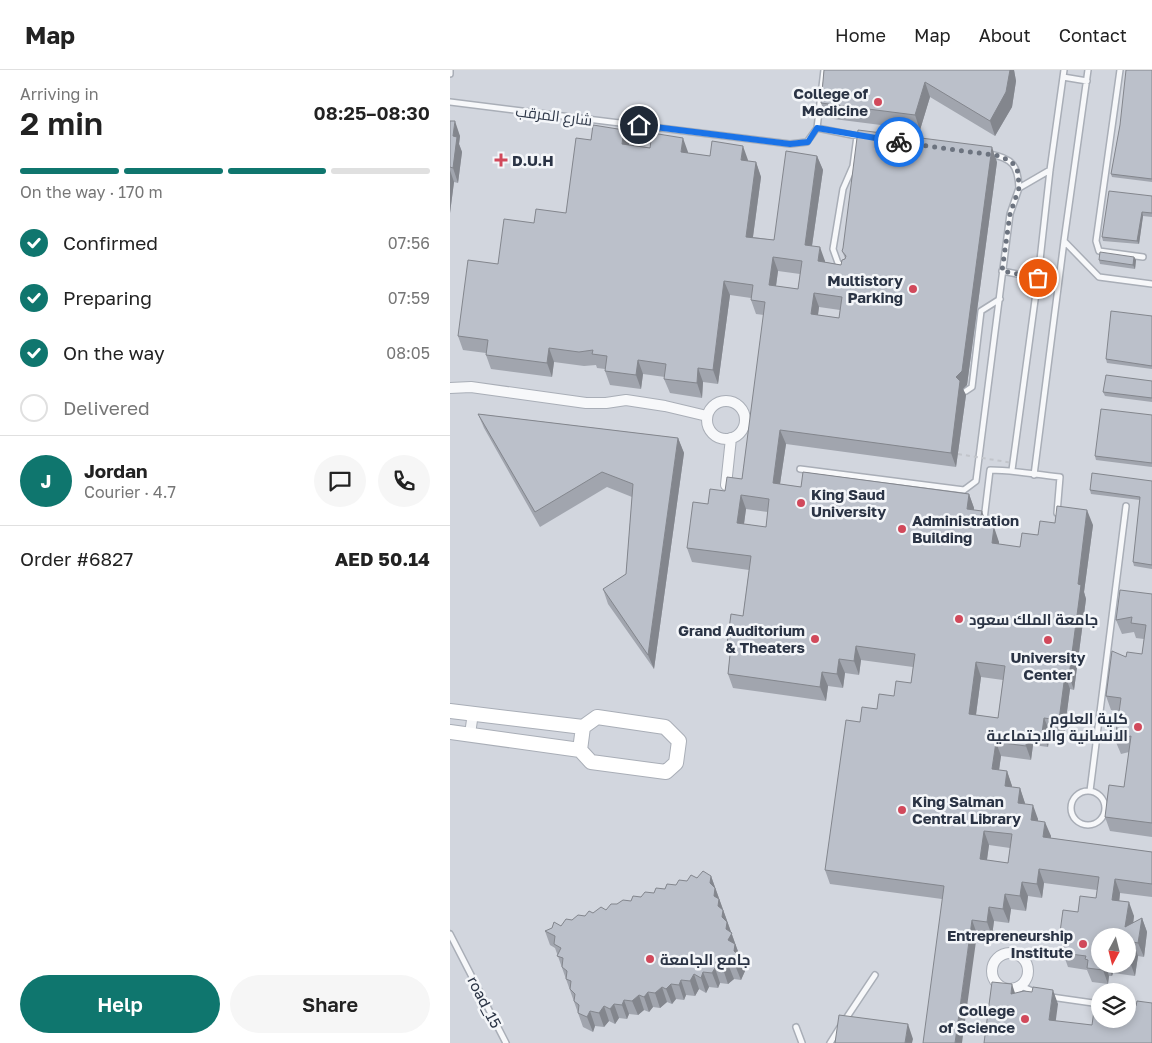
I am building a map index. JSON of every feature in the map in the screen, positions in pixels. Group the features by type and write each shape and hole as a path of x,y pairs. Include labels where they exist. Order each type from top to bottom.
{"street":[{"path":"450,388 471,387 586,403 626,400 665,406 707,416"},
{"path":"724,401 736,404 744,413 744,425 741,431 731,438 725,439 713,434 709,429 707,416 714,406 724,401"},
{"path":"726,485 731,438"},
{"path":"450,710 583,727 597,718 665,727 679,741 676,763 666,772 591,762 580,750 450,732"},
{"path":"470,734 473,713"},
{"path":"580,750 583,727"}],"lane":[{"path":"824,70 817,128 866,138"},
{"path":"1012,470 1064,70"},
{"path":"1034,475 1058,282 1088,70"},
{"path":"1120,70 1096,241 1099,251 1143,257"},
{"path":"1063,77 1087,81"},
{"name":"شارع المرقب","path":"450,102 790,144 808,142 817,128"},
{"path":"847,270 838,263 834,249 843,189 853,166 857,136"},
{"path":"800,469 964,490 976,481 1010,214 1019,188 1018,172 1012,162 1000,156 980,153"},
{"path":"1019,188 1050,170"},
{"path":"1064,240 1099,277 1151,283"},
{"path":"1002,271 1058,282"},
{"path":"966,391 972,387 981,311 1000,299"},
{"path":"984,520 990,470 1012,470 1060,478 1057,515"},
{"path":"1090,791 1126,506"},
{"path":"1090,791 1098,794 1105,808 1102,818 1098,822 1088,825 1082,824 1073,817 1071,805 1076,795 1090,791"},
{"name":"road_15","path":"450,934 506,1043"},
{"path":"830,1043 875,974"},
{"path":"1021,986 1044,996 1091,1003"},
{"path":"796,1027 802,1043"}],"path":[{"path":"958,454 1013,463"}],"shaded area":[{"name":"King Saud University","path":"450,70 1152,70 1152,1043 450,1043"}],"building":[{"name":"College of Medicine","path":"824,70 1010,70 1006,92 990,121 925,82 915,115 821,103"},
{"path":"1126,70 1152,70 1152,179 1111,174 1120,125"},
{"path":"450,121 455,121 453,136 457,137 453,168 450,167"},
{"path":"593,125 624,130 622,144 650,148 652,133 683,138 681,152 710,156 712,141 743,146 741,160 756,162 746,237 774,240 786,151 817,156 805,245 820,247 818,261 841,265 842,260 846,256 842,251 858,130 992,147 962,371 956,377 960,381 951,453 780,430 773,483 801,487 803,472 969,494 967,509 982,511 979,525 994,527 992,543 1020,547 1022,533 1038,535 1040,521 1055,523 1057,506 1087,510 1078,584 1081,585 1069,676 1065,675 1059,720 1044,718 1042,733 1027,731 1026,746 996,742 992,769 1007,771 1005,786 1020,788 1018,803 1033,805 1031,820 1045,822 1043,837 1152,852 1152,884 1115,879 1112,900 1129,902 1125,927 1142,918 1138,943 1136,943 1136,928 1091,928 1091,968 1087,968 1088,960 1085,959 1086,956 1063,953 1066,933 1060,932 1063,910 1078,912 1080,896 1096,898 1099,877 1039,869 1037,884 1022,882 1020,896 1005,894 1003,909 989,907 987,922 972,920 955,1043 923,1043 944,886 825,870 846,720 860,722 862,707 877,709 879,694 894,696 896,681 911,683 915,654 856,646 854,661 839,659 837,674 822,672 820,687 728,674 731,645 727,644 731,614 743,616 751,556 687,548 693,502 708,504 710,489 725,491 727,477 742,479 765,302 751,300 753,285 724,281 713,370 698,368 697,383 664,379 666,364 638,360 636,375 605,371 607,356 592,354 593,350 579,352 549,348 547,363 486,355 488,340 458,336 468,260 498,264 504,219 534,223 536,209 566,213 576,138 591,140","holes":["773,257 802,261 798,289 769,285","814,293 842,297 839,318 811,314","741,495 769,499 766,527 737,523","976,662 1005,666 998,718 969,714","984,831 1012,834 1008,863 980,859"]},
{"path":"1109,191 1152,196 1152,213 1142,212 1137,241 1102,237"},
{"path":"1100,252 1134,257 1133,265 1099,260"},
{"path":"1111,311 1152,316 1152,366 1106,359"},
{"path":"1106,375 1152,381 1152,398 1103,392"},
{"path":"1101,409 1152,415 1152,463 1095,456"},
{"path":"478,414 678,438 648,655 603,589 626,574 633,484 602,472 535,512"},
{"path":"1092,473 1152,481 1152,565 1133,562 1140,497 1090,490"},
{"name":"كلية العلوم الانسانية والاجتماعية","path":"1120,590 1152,594 1152,823 1105,817 1109,785 1124,787 1131,736 1115,740 1121,698 1106,696 1112,651 1126,657 1127,652 1142,654 1146,625 1131,623 1132,617 1116,620"},
{"name":"جامع الجامعة","path":"703,871 711,876 710,883 715,888 714,896 719,899 718,906 723,910 722,917 727,922 726,929 732,933 728,940 735,944 734,951 740,956 735,965 728,964 723,969 715,968 712,973 703,972 701,978 694,974 690,981 681,980 679,985 671,984 666,989 662,987 655,993 648,992 644,997 639,995 632,1001 624,1000 622,1005 614,1004 610,1009 604,1006 599,1013 590,1011 587,1017 578,1013 579,1005 574,1001 575,994 570,989 571,981 566,979 567,971 562,967 563,958 557,956 561,948 554,944 555,936 545,931 552,928 554,922 561,926 566,919 572,920 578,915 585,916 589,911 593,913 601,907 606,910 611,904 617,904 623,900 631,901 633,896 641,897 645,892 654,893 656,888 665,889 667,884 676,885 679,880 687,881 691,875 697,878"},
{"name":"College of Science","path":"992,982 1012,984 1011,994 1024,991 1032,992 1033,987 1053,990 1049,1020 1091,1025 1091,1028 1136,1028 1137,1001 1152,1003 1152,1043 984,1043"},
{"path":"839,1015 908,1024 905,1043 835,1043"}],"way so far":[{"path":"899,142 1000,156 1012,162 1018,172 1019,188 1010,214 1002,271 1038,278"}],"place":[{"name":"College of Medicine","path":"878,102"},
{"name":"D.U.H","path":"501,160"},
{"name":"Multistory Parking","path":"913,289"},
{"name":"King Saud University","path":"801,503"},
{"name":"Administration Building","path":"902,529"},
{"name":"جامعة الملك سعود","path":"959,619"},
{"name":"Grand Auditorium & Theaters","path":"815,639"},
{"name":"University Center","path":"1048,640"},
{"name":"كلية العلوم الانسانية والاجتماعية","path":"1138,727"},
{"name":"King Salman Central Library","path":"902,810"},
{"name":"Entrepreneurship Institute","path":"1083,944"},
{"name":"جامع الجامعة","path":"650,959"},
{"name":"College of Science","path":"1025,1019"}],"route":[{"path":"639,125 790,144 808,142 817,128 899,142"}]}
